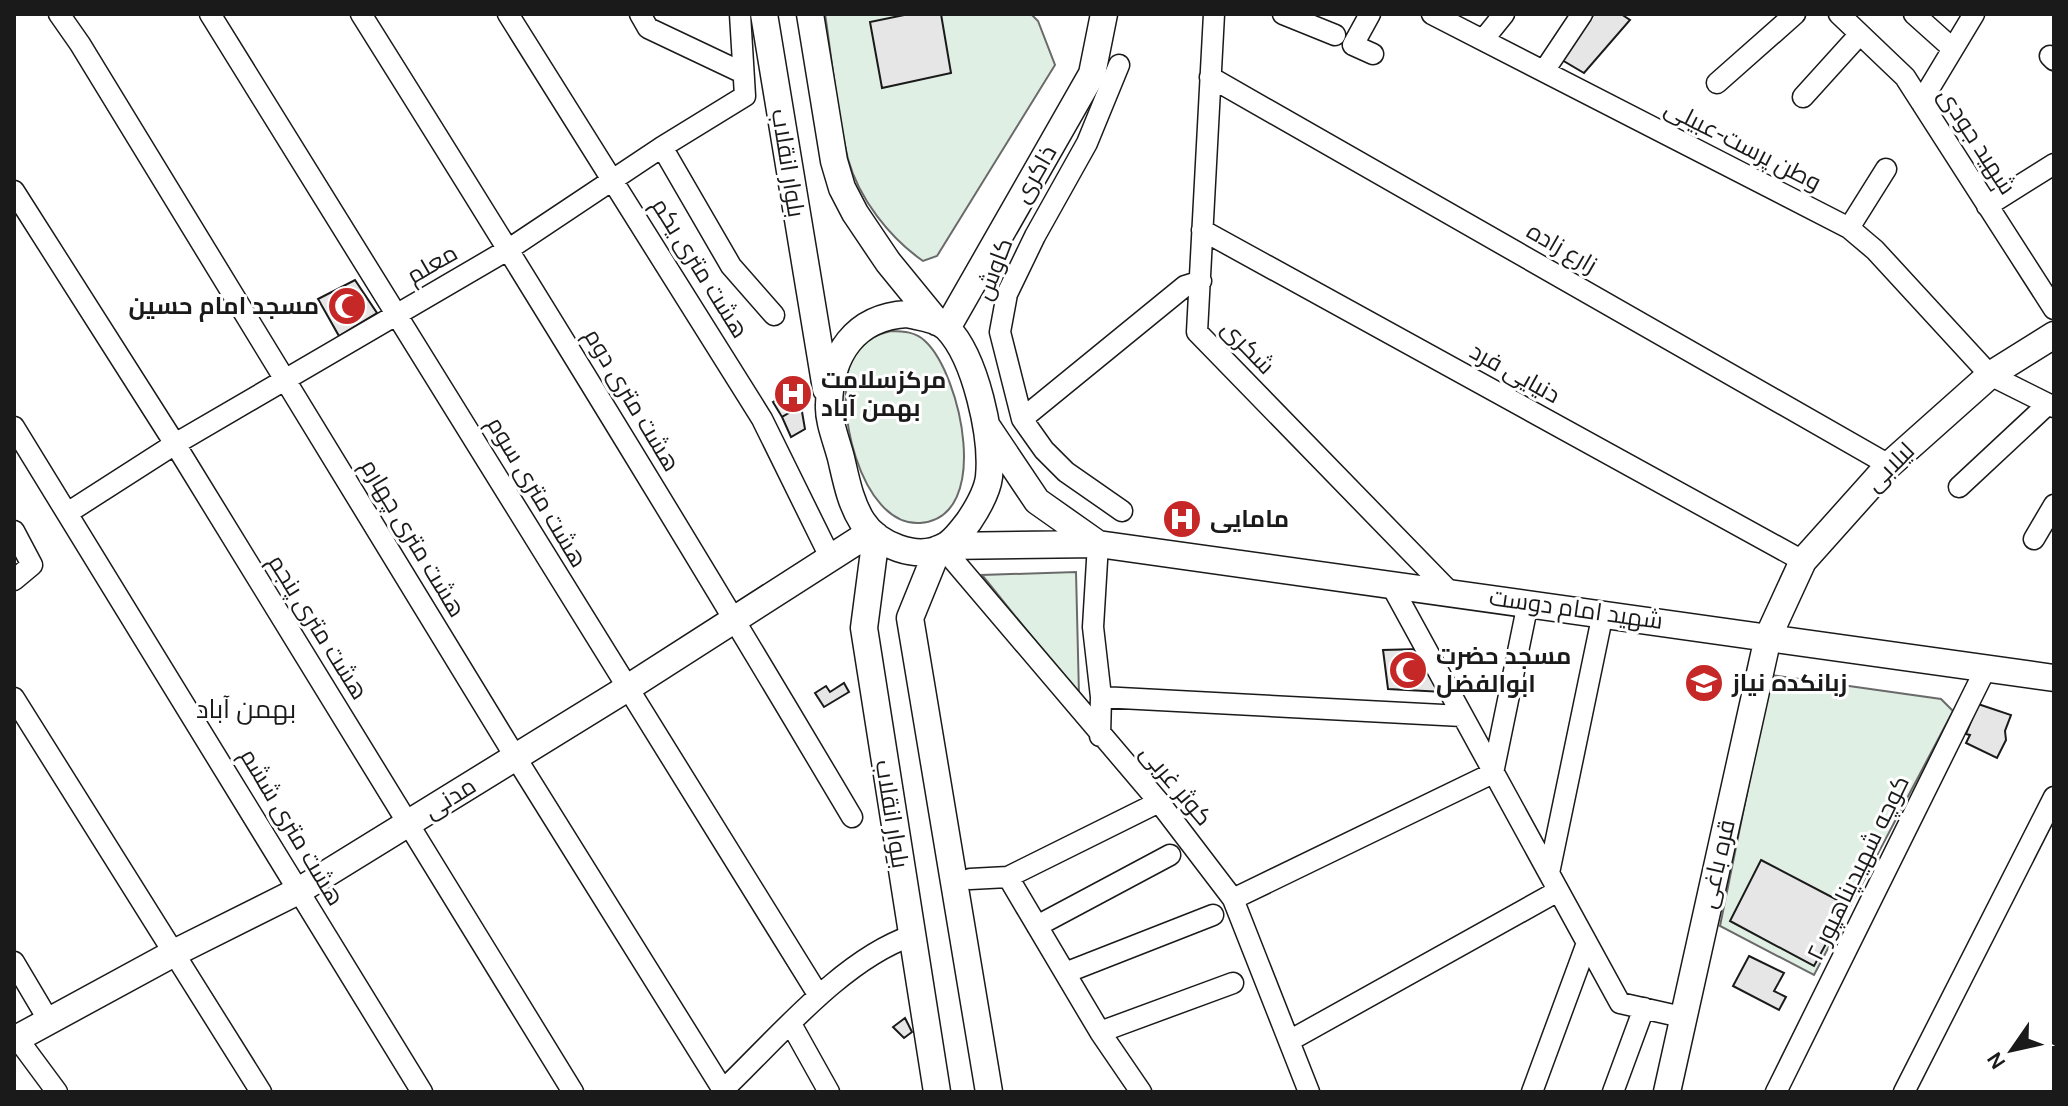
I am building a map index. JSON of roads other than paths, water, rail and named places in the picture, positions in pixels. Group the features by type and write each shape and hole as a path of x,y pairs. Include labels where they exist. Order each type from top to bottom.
{"main road":[{"name":"بلوار انقلاب","path":"810,14 834,161 842,188 888,262 942,325"},
{"name":"ذاکری","path":"942,325 1092,74 1098,17"},
{"name":"بلوار انقلاب","path":"766,27 828,406"},
{"path":"988,428 989,480 978,509 962,530 942,547 918,551 895,548 874,534 854,505 828,406 836,367 849,340 866,324 887,315 907,314 942,325 964,355 988,428 1037,501 1098,544"},
{"name":"لیلابی","path":"1768,637 1803,561 1889,465 1990,375 2054,335"},
{"name":"بلوار انقلاب","path":"874,534 864,628 937,1092"},
{"name":"مدنی","path":"16,1039 174,953 300,890 874,534"},
{"name":"شهید امام دوست","path":"942,547 1098,544 2054,678"},
{"name":"بلوار انقلاب","path":"942,547 910,618 989,1092"},
{"name":"قره باغی","path":"1667,1092 1768,637"}],"street":[{"name":"هشت متری چهارم","path":"59,14 722,1091"},
{"name":"هشت متری سوم","path":"210,14 819,996"},
{"name":"هشت متری دوم","path":"361,14 509,249 852,817"},
{"name":"هشت متری یکم","path":"508,14 614,178 762,419 831,559"},
{"path":"640,14 648,28 743,73"},
{"name":"معلم","path":"69,512 175,444 509,249 614,178 745,96 742,14"},
{"path":"742,14 766,27"},
{"name":"شکری","path":"1214,14 1197,332 1449,591"},
{"path":"1283,14 1335,35"},
{"path":"1370,14 1353,45 1373,54"},
{"name":"وطن پرست-عبیلی","path":"1432,14 1849,228 1875,250 1990,375"},
{"path":"1483,40 1504,14"},
{"path":"1544,71 1582,14"},
{"path":"1717,83 1795,14"},
{"name":"شهید جودی","path":"1839,14 1905,77 2054,309"},
{"path":"1914,14 1953,49"},
{"path":"1921,102 1974,14"},
{"path":"1803,97 1860,34"},
{"name":"کاوش","path":"1119,65 1087,143 1035,236 1007,294 1000,332 1022,419 1044,450 1066,472 1122,511"},
{"name":"زارع زاده","path":"1210,77 1889,465"},
{"path":"662,147 731,266 774,315"},
{"path":"1987,206 2054,164"},
{"path":"1849,228 1886,169"},
{"name":"هشت متری پنجم","path":"14,191 175,444 573,1092"},
{"name":"دنیایی فرد","path":"1202,230 1803,561"},
{"path":"1022,419 1185,286 1201,281"},
{"path":"1959,487 2051,406 1990,375"},
{"name":"هشت متری ششم","path":"14,427 69,512 422,1092"},
{"path":"2034,539 2054,505"},
{"path":"14,531 32,565 14,580"},
{"path":"1098,544 1093,627 1101,697 1100,736"},
{"name":"کوثر غربی","path":"942,547 1159,802 1233,899 1309,1092"},
{"path":"1390,583 1620,1003 1682,1017"},
{"path":"1493,773 1528,603"},
{"path":"1289,1041 1554,882 1603,613"},
{"name":"۲ کوچه شهیدپناهپور","path":"1776,1092 1986,668"},
{"path":"1101,697 1462,716"},
{"path":"14,698 261,1092"},
{"path":"1233,899 1493,773"},
{"path":"1904,1092 2054,797"},
{"path":"970,879 1008,877 1159,802"},
{"path":"1037,926 1170,855"},
{"path":"1008,877 1100,1032 1141,1092"},
{"path":"1065,973 1213,915"},
{"path":"722,1091 819,996 886,944 911,936"},
{"path":"1532,1092 1587,943"},
{"path":"14,962 49,1021"},
{"path":"1100,1032 1233,983"},
{"path":"1613,1092 1644,1008"},
{"path":"791,1024 829,1092"},
{"path":"16,1039 57,1092"}],"place":[{"name":"مسجد امام حسین","path":"347,306"},
{"name":"مرکزسلامت بهمن آباد","path":"793,394"},
{"name":"مامایی","path":"1182,519"},
{"name":"مسجد حضرت ابوالفضل","path":"1408,670"},
{"name":"زبانکده نیاز","path":"1704,683"}],"district":[{"name":"بهمن آباد","path":"246,709"}]}
